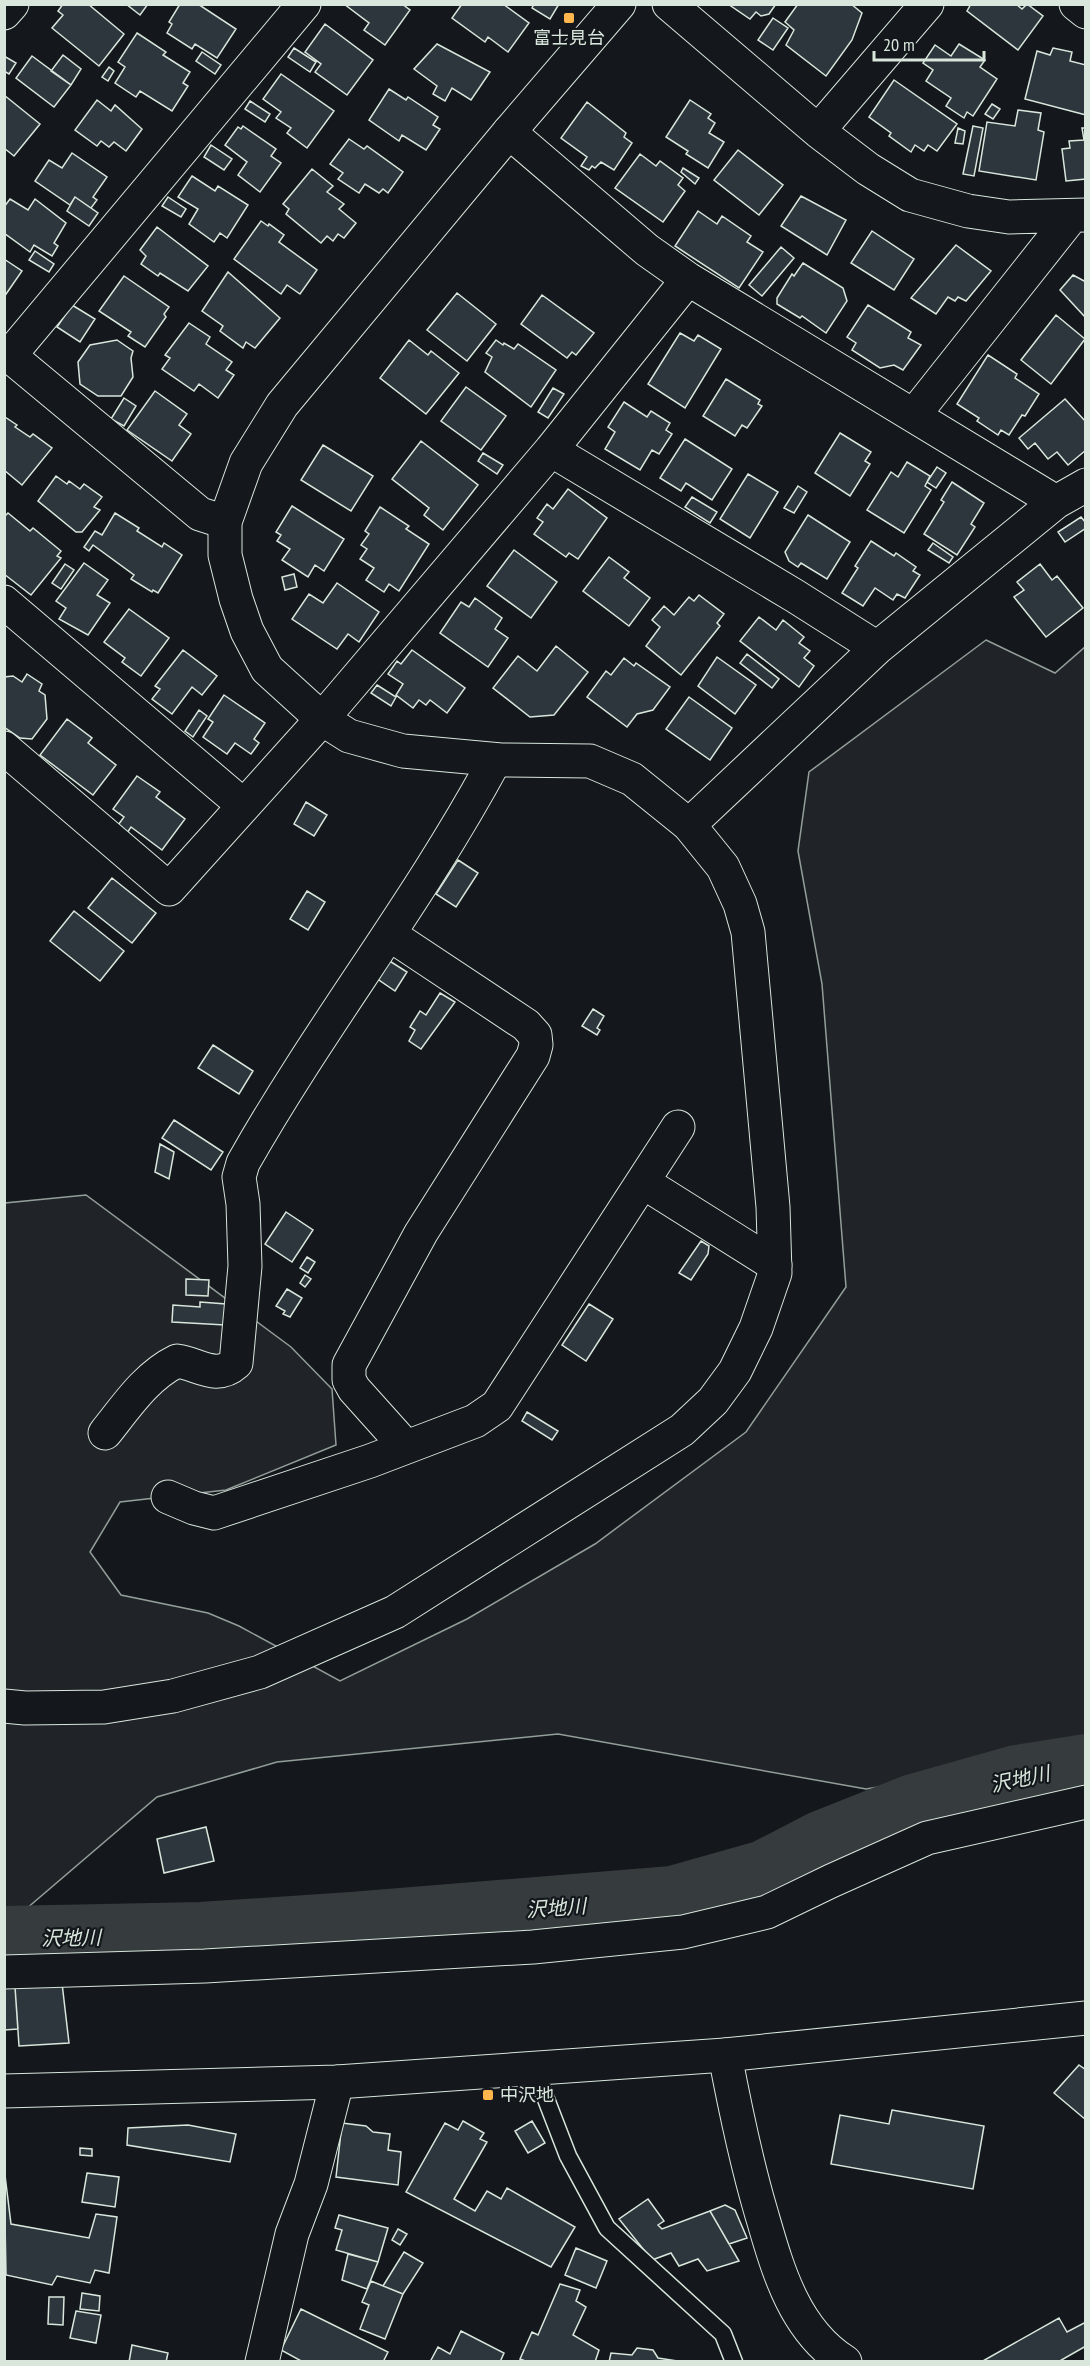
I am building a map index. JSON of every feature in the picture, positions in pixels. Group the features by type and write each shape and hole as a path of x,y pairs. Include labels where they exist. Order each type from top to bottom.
{"street":[{"path":"4,13 12,4"},
{"path":"225,522 200,514 7,353 304,4"},
{"path":"4,1706 104,1707 173,1696 260,1672 395,1612 682,1430 713,1401 735,1371 756,1328 775,1272 773,1207 748,932 740,904 723,867 689,825 632,779 590,762 495,760 403,751 349,736 322,719 267,669 247,631 225,555 225,522 246,463 282,405 509,132 619,4"},
{"path":"669,4 818,131 868,169 910,195 968,211 1009,218 1078,216"},
{"path":"818,131 927,4"},
{"path":"1076,4 1086,12"},
{"path":"509,132 647,250 688,279 1056,502"},
{"path":"914,415 1078,216"},
{"path":"4,748 169,889 322,719 551,450 688,279"},
{"path":"551,450 878,648"},
{"path":"689,825 878,648 1056,502 1086,485"},
{"path":"4,602 243,805"},
{"path":"105,1433 142,1387 164,1367 177,1361 214,1372 228,1371 236,1363 239,1352 245,1266 243,1204 238,1177 241,1170 279,1102 331,1019 444,849 495,760"},
{"path":"388,934 526,1025 535,1035 533,1056 421,1233 349,1365 349,1380 354,1389 406,1447"},
{"path":"168,1497 194,1508 214,1512 406,1447 475,1421 497,1406 678,1127"},
{"path":"643,1182 774,1265"},
{"path":"4,1972 205,1966 533,1947 683,1932 767,1912 927,1838 1086,1802"},
{"path":"4,2091 337,2082 724,2055 1086,2018"},
{"path":"724,2055 747,2162 777,2269 792,2301 816,2337 845,2361"},
{"path":"262,2361 292,2234 311,2184 337,2082"}],"lane":[{"path":"534,2068 568,2156 607,2228 723,2334 734,2361"}],"shaded area":[{"path":"986,640 1055,673 1085,647 1085,1753 866,1789 558,1734 277,1762 157,1797 12,1921 5,1920 5,1203 86,1195 291,1347 332,1389 336,1445 226,1490 120,1502 90,1552 121,1595 208,1613 239,1626 340,1681 467,1619 595,1544 746,1432 846,1287 822,984 798,851 809,772"}],"building":[{"path":"63,4 88,4 124,34 99,66 52,28 63,15 58,11"},
{"path":"126,4 148,4 140,15"},
{"path":"180,4 198,4 236,29 217,58 195,44 192,49 167,33 172,24 169,22"},
{"path":"344,4 402,4 410,10 385,45 364,30 369,23"},
{"path":"462,4 503,4 529,23 508,52 488,37 485,42 452,18"},
{"path":"534,4 559,4 550,19 532,8"},
{"path":"728,4 776,4 769,14 761,16 756,12 750,19"},
{"path":"798,4 851,4 862,13 852,40 826,76 786,45 794,30 785,22"},
{"path":"971,4 1016,4 1022,9 1027,4 1043,16 1018,50 967,11"},
{"path":"773,18 788,28 773,50 758,40"},
{"path":"325,24 373,60 347,95 315,72 321,64 305,52"},
{"path":"137,33 166,52 163,55 190,72 183,83 188,86 172,111 140,91 136,97 115,83 125,67 118,62"},
{"path":"437,44 490,72 471,100 452,88 445,101 433,94 437,86 414,69"},
{"path":"959,44 985,60 980,67 997,79 973,116 967,112 964,118 946,106 951,98 926,81 933,70 923,63 935,45 951,56"},
{"path":"294,48 316,62 310,72 288,57"},
{"path":"1053,48 1072,52 1070,61 1086,65 1086,115 1025,99 1037,51 1050,55"},
{"path":"202,52 221,65 215,74 196,61"},
{"path":"63,55 81,69 71,85 51,71"},
{"path":"4,56 16,63 9,74 4,71"},
{"path":"32,56 71,85 54,107 16,78"},
{"path":"109,67 114,71 108,81 102,77"},
{"path":"281,74 334,111 307,148 287,133 291,128 276,118 281,112 263,99"},
{"path":"894,80 957,124 937,151 928,145 924,151 915,145 911,152 869,117"},
{"path":"389,89 406,100 408,97 438,117 433,125 440,129 426,150 402,135 399,141 369,120"},
{"path":"4,95 40,124 14,156 4,148"},
{"path":"97,100 111,111 115,105 142,129 126,151 114,142 109,147 101,141 97,146 75,130"},
{"path":"690,100 711,114 708,118 715,123 709,133 724,142 708,168 686,154 688,151 666,137"},
{"path":"250,101 270,114 265,122 245,109"},
{"path":"587,102 626,133 624,137 632,143 614,170 601,162 589,170 581,166 587,157 561,138"},
{"path":"992,104 1000,109 993,119 985,114"},
{"path":"1018,110 1041,113 1038,130 1044,132 1036,180 979,171 987,122 1015,126"},
{"path":"243,126 276,149 271,156 281,163 260,192 238,175 247,162 225,145 238,127 241,129"},
{"path":"973,126 983,128 974,176 963,174"},
{"path":"958,128 965,131 963,144 955,143"},
{"path":"1082,128 1086,128 1086,179 1066,181 1062,149 1070,148 1069,141 1084,140"},
{"path":"349,139 364,149 367,146 403,172 388,193 383,189 379,193 365,184 359,193 338,179 343,173 330,164"},
{"path":"211,145 232,159 224,170 204,157"},
{"path":"738,150 783,185 759,215 714,180"},
{"path":"72,153 107,177 93,197 97,200 91,208 75,197 70,205 35,181 49,160 62,168"},
{"path":"640,154 656,166 660,161 683,178 678,185 685,191 663,222 615,188"},
{"path":"683,168 699,178 695,184 681,172"},
{"path":"312,169 333,186 327,192 344,204 339,209 356,223 344,238 338,234 333,241 327,236 321,243 286,214 289,209 283,204"},
{"path":"192,176 215,191 218,186 248,205 227,238 220,233 214,242 189,224 198,209 178,197"},
{"path":"801,196 846,220 827,255 781,226"},
{"path":"75,197 98,213 89,226 67,211"},
{"path":"168,197 186,209 181,217 162,206"},
{"path":"10,199 28,210 35,199 66,223 54,243 58,246 52,256 34,245 30,252 4,233 4,207"},
{"path":"698,211 717,224 722,216 751,236 747,242 763,252 739,288 675,246"},
{"path":"261,221 284,235 279,242 317,270 300,294 287,285 281,294 234,259"},
{"path":"157,227 208,266 188,291 160,273 158,276 141,264 146,256 140,250"},
{"path":"872,231 914,259 894,290 851,263"},
{"path":"956,245 991,271 966,301 958,297 955,301 948,297 936,314 911,298"},
{"path":"781,247 794,258 762,296 749,285"},
{"path":"35,251 54,264 49,272 29,260"},
{"path":"4,259 22,271 4,297"},
{"path":"803,263 843,288 847,301 826,333 802,316 800,318 777,304 777,298 792,274 794,276"},
{"path":"228,272 280,318 255,348 246,342 243,348 220,331 223,326 202,311"},
{"path":"1073,275 1086,282 1086,318 1060,290"},
{"path":"124,276 169,307 164,314 166,317 145,347 128,336 131,332 99,311"},
{"path":"457,293 496,324 467,361 427,330"},
{"path":"542,295 594,333 576,355 572,352 567,358 521,324"},
{"path":"72,305 95,319 80,342 57,327"},
{"path":"868,305 911,332 908,338 921,345 903,370 894,365 880,368 852,350 856,343 847,337"},
{"path":"1056,315 1085,339 1051,384 1021,360"},
{"path":"189,323 210,337 206,344 232,362 226,370 234,375 218,398 199,384 194,391 162,369 170,358 165,355"},
{"path":"680,333 694,341 698,335 721,349 685,408 648,384"},
{"path":"117,340 133,351 131,358 133,377 121,396 98,396 80,384 78,362 90,345"},
{"path":"409,340 428,355 431,351 459,373 426,414 380,378"},
{"path":"496,340 514,349 518,344 556,370 531,407 485,372 492,357 486,353"},
{"path":"988,355 1017,374 1015,378 1039,394 1009,435 1001,430 998,435 977,421 979,418 957,404"},
{"path":"726,379 760,400 758,404 762,406 747,428 742,425 735,436 703,416"},
{"path":"466,387 506,416 481,450 441,421"},
{"path":"553,388 564,394 548,418 538,412"},
{"path":"155,391 187,414 179,425 191,434 172,461 127,430"},
{"path":"124,398 136,406 124,426 111,419"},
{"path":"1065,399 1086,422 1086,450 1068,465 1057,452 1048,459 1035,443 1028,449 1019,438"},
{"path":"624,402 647,417 651,411 670,423 666,430 672,434 659,454 652,450 640,470 605,449 615,432 608,427"},
{"path":"5,417 30,437 33,434 52,448 22,485 4,470"},
{"path":"840,433 871,452 865,461 870,464 850,496 815,473"},
{"path":"685,439 732,469 712,500 686,483 681,491 660,478"},
{"path":"421,441 478,485 443,530 424,515 429,508 392,479"},
{"path":"323,445 373,476 351,511 301,480"},
{"path":"483,453 503,465 497,474 478,461"},
{"path":"907,462 930,476 925,486 931,490 904,533 867,510 891,472 898,477"},
{"path":"937,467 946,473 936,488 927,482"},
{"path":"748,474 778,492 750,538 720,519"},
{"path":"56,476 80,489 84,484 102,497 94,507 100,510 82,532 76,532 38,501"},
{"path":"952,482 984,503 971,524 975,527 957,555 924,534 944,502 941,500"},
{"path":"798,486 807,492 794,513 784,508"},
{"path":"568,489 607,518 578,559 569,553 566,557 534,534 543,522 537,518 547,504 553,509"},
{"path":"692,497 717,512 710,523 685,507"},
{"path":"292,506 344,539 324,571 315,565 308,577 282,560 290,549 277,541 281,535 276,532"},
{"path":"380,507 409,526 406,529 429,544 399,591 389,584 384,592 366,580 374,568 360,559 367,549 361,545 369,534 365,531"},
{"path":"8,513 30,531 33,528 61,551 57,556 61,558 31,595 4,574 4,517"},
{"path":"115,513 139,528 137,531 162,547 164,543 182,555 158,593 153,590 152,592 131,579 134,575 93,545 89,551 84,547 95,531 102,535"},
{"path":"808,515 850,542 827,579 801,563 798,567 789,561 785,552"},
{"path":"1081,517 1086,523 1086,528 1065,542 1058,532"},
{"path":"871,541 894,556 896,553 916,567 913,571 920,575 905,598 897,594 893,600 875,588 863,606 842,593"},
{"path":"933,543 953,557 949,563 928,550"},
{"path":"514,550 557,582 531,618 487,586"},
{"path":"609,557 629,572 624,578 650,598 629,626 583,591"},
{"path":"84,563 108,580 97,595 110,603 88,635 59,619 66,608 56,601"},
{"path":"65,564 74,570 61,589 52,583"},
{"path":"1040,564 1052,580 1057,576 1083,608 1046,637 1014,597 1024,590 1017,582"},
{"path":"294,574 297,587 285,590 282,577"},
{"path":"337,583 379,612 359,642 348,634 337,649 292,619 309,594 323,603"},
{"path":"699,595 724,614 717,623 720,626 681,675 646,646 660,627 652,620 664,606 674,615 689,597 694,601"},
{"path":"475,598 502,618 495,629 508,638 488,667 440,633 461,602 469,607"},
{"path":"129,609 169,638 141,676 122,662 125,658 104,642"},
{"path":"759,617 776,630 783,620 804,637 799,643 810,651 804,658 814,666 799,687 740,641"},
{"path":"556,646 588,672 554,715 530,717 493,688 518,656 537,671"},
{"path":"183,650 217,676 202,695 192,687 172,714 152,699 160,689 155,686"},
{"path":"412,650 465,688 447,713 430,700 426,705 419,700 413,708 396,695 403,684 388,674 397,661 401,664"},
{"path":"747,654 779,679 772,688 740,663"},
{"path":"717,657 756,685 735,714 698,686"},
{"path":"624,658 634,666 636,663 670,687 653,710 637,714 627,727 587,697 606,671 611,675"},
{"path":"27,674 42,684 39,691 45,695 47,719 32,739 20,738 4,727 4,677 13,676 22,682"},
{"path":"377,685 396,697 391,706 371,693"},
{"path":"224,695 265,723 254,739 259,743 251,754 235,743 227,754 203,737 213,722 208,719"},
{"path":"689,697 732,728 710,760 666,729"},
{"path":"199,710 207,716 193,737 185,731"},
{"path":"67,719 92,738 88,743 116,765 93,795 40,755"},
{"path":"137,776 160,792 156,797 185,819 162,850 131,827 125,836 116,828 124,817 113,809"},
{"path":"306,802 327,815 314,836 294,824"},
{"path":"458,860 478,873 456,907 436,894"},
{"path":"112,878 156,913 132,943 88,908"},
{"path":"307,891 325,902 308,930 290,919"},
{"path":"74,911 124,951 100,981 50,941"},
{"path":"388,960 407,972 395,991 376,978"},
{"path":"440,993 455,1002 421,1049 409,1041 415,1030 410,1027 420,1011 426,1015"},
{"path":"593,1009 604,1016 597,1028 600,1030 597,1035 582,1026"},
{"path":"213,1045 253,1071 239,1094 198,1068"},
{"path":"174,1120 223,1152 211,1170 162,1138"},
{"path":"160,1144 174,1152 169,1179 155,1172"},
{"path":"286,1212 313,1230 292,1262 265,1244"},
{"path":"701,1241 709,1246 708,1254 691,1280 679,1273"},
{"path":"307,1257 315,1262 308,1273 300,1268"},
{"path":"305,1275 311,1279 305,1287 300,1283"},
{"path":"186,1279 209,1280 208,1296 186,1295"},
{"path":"287,1289 302,1298 290,1317 283,1314 285,1311 276,1306"},
{"path":"200,1302 226,1304 225,1325 172,1322 173,1305 200,1307"},
{"path":"589,1304 613,1319 586,1361 562,1345"},
{"path":"527,1412 558,1431 552,1440 522,1421"},
{"path":"206,1827 214,1861 164,1873 157,1839"},
{"path":"62,1983 69,2043 19,2046 15,1987"},
{"path":"4,1987 15,1987 18,2029 4,2030"},
{"path":"1079,2065 1086,2070 1086,2120 1054,2093"},
{"path":"892,2110 984,2126 973,2189 831,2164 840,2115 889,2124"},
{"path":"463,2121 484,2133 480,2139 487,2142 454,2199 475,2211 487,2191 501,2199 507,2188 575,2227 551,2267 406,2192 445,2123 458,2130"},
{"path":"532,2121 545,2143 528,2153 515,2131"},
{"path":"342,2123 366,2126 373,2132 390,2134 388,2150 401,2152 398,2185 336,2177"},
{"path":"188,2125 236,2134 230,2162 127,2145 128,2128"},
{"path":"80,2148 92,2149 92,2156 80,2155"},
{"path":"4,2167 11,2224 89,2238 96,2214 117,2217 109,2273 95,2270 90,2283 57,2276 52,2285 6,2275"},
{"path":"87,2173 119,2177 115,2207 82,2202"},
{"path":"648,2199 664,2221 658,2225 662,2229 710,2211 739,2261 707,2271 698,2259 679,2266 671,2253 652,2260 619,2219"},
{"path":"725,2205 735,2210 747,2238 729,2244 710,2211"},
{"path":"339,2215 388,2228 378,2262 336,2250 342,2230 335,2228"},
{"path":"398,2229 407,2234 400,2245 392,2240"},
{"path":"576,2248 607,2261 596,2288 565,2275"},
{"path":"404,2252 423,2263 403,2294 383,2286"},
{"path":"348,2254 378,2262 367,2289 342,2280"},
{"path":"371,2281 403,2294 385,2339 360,2329 369,2305 362,2302"},
{"path":"560,2284 580,2290 576,2301 586,2307 573,2335 599,2350 595,2362 528,2362 520,2359 532,2332 538,2335"},
{"path":"82,2293 100,2296 99,2311 80,2309"},
{"path":"49,2297 64,2297 63,2325 48,2324"},
{"path":"301,2309 388,2352 383,2362 303,2362 281,2350"},
{"path":"76,2311 101,2315 96,2343 70,2338"},
{"path":"1059,2318 1067,2332 1086,2322 1086,2346 1058,2362 981,2362"},
{"path":"461,2331 504,2353 500,2362 430,2362 438,2347 450,2354"},
{"path":"132,2345 168,2353 166,2362 129,2362"},
{"path":"637,2348 653,2350 658,2358 684,2362 609,2362 611,2353 632,2355"}],"waterway":[{"name":"沢地川","path":"4,1939 201,1935 673,1899 765,1873 821,1844 914,1807 1017,1778 1086,1767"}],"place":[{"name":"富士見台","path":"569,18"},
{"name":"中沢地","path":"488,2095"}]}
